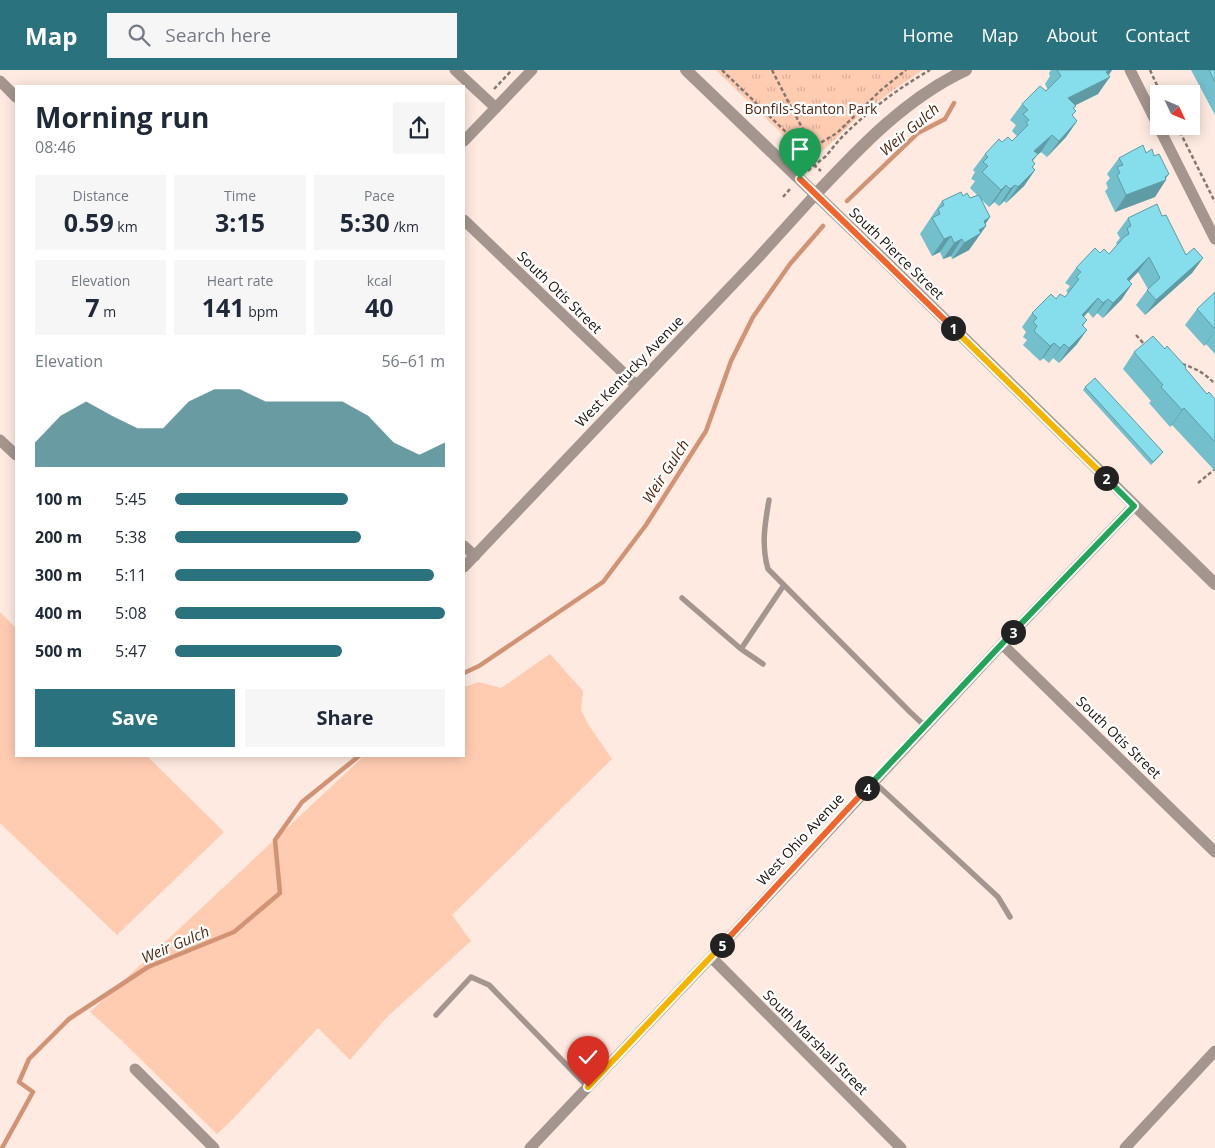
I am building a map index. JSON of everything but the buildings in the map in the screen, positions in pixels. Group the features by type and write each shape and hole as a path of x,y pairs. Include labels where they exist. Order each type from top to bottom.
{"street":[{"path":"455,70 496,108"},
{"path":"465,140 532,70"},
{"name":"South Pierce Street","path":"686,70 884,260 1215,584"},
{"path":"815,195 857,150 894,116 939,85 966,70"},
{"path":"1130,70 1215,239"},
{"path":"0,80 15,96"},
{"name":"West Kentucky Avenue","path":"465,566 757,259 815,195"},
{"name":"South Otis Street","path":"465,221 636,385"},
{"path":"0,440 15,454"},
{"name":"West Ohio Avenue","path":"530,1148 711,957 1002,644 1134,506"},
{"path":"465,547 475,556"},
{"name":"South Otis Street","path":"1002,644 1215,852"},
{"name":"South Marshall Street","path":"711,957 901,1148"},
{"path":"1125,1148 1215,1051"},
{"path":"135,1069 214,1148"}],"lane":[{"path":"769,500 764,534 765,559 768,569 925,726"},
{"path":"741,649 784,585"},
{"path":"682,598 741,649 763,664"},
{"path":"874,782 998,897 1010,917"},
{"path":"436,1015 471,977 490,985 588,1087"}],"path":[{"path":"722,70 788,134 810,149"},
{"path":"772,70 806,135 814,165 824,158 867,114 930,70"},
{"path":"810,149 837,133 881,90 906,70"},
{"path":"1150,70 1157,85"},
{"path":"1182,135 1215,202"},
{"path":"1136,335 1150,351"},
{"path":"1174,362 1202,372 1215,384"},
{"path":"1198,482 1215,469"}],"green space":[{"name":"Bonfils-Stanton Park","path":"716,70 923,70 857,118 811,162"},
{"path":"0,612 15,627 15,757 148,757 224,832 117,935 0,823"},
{"path":"550,654 583,691 581,710 588,724 612,759 452,915 471,941 387,1017 350,1060 318,1028 217,1134 90,1012 363,757 465,757 465,687 479,682 501,688"}],"waterway":[{"name":"Weir Gulch","path":"847,201 918,133 945,119 954,103"},
{"name":"Weir Gulch","path":"465,673 479,666 603,582 646,525 706,431 731,361 753,317 790,264 823,226"},
{"name":"Weir Gulch","path":"2,1148 33,1092 19,1082 29,1059 69,1019 148,967 234,932 280,893 275,840 302,802 358,757"}],"route":[{"path":"588,1087 1002,644 1134,506 800,179"}]}
